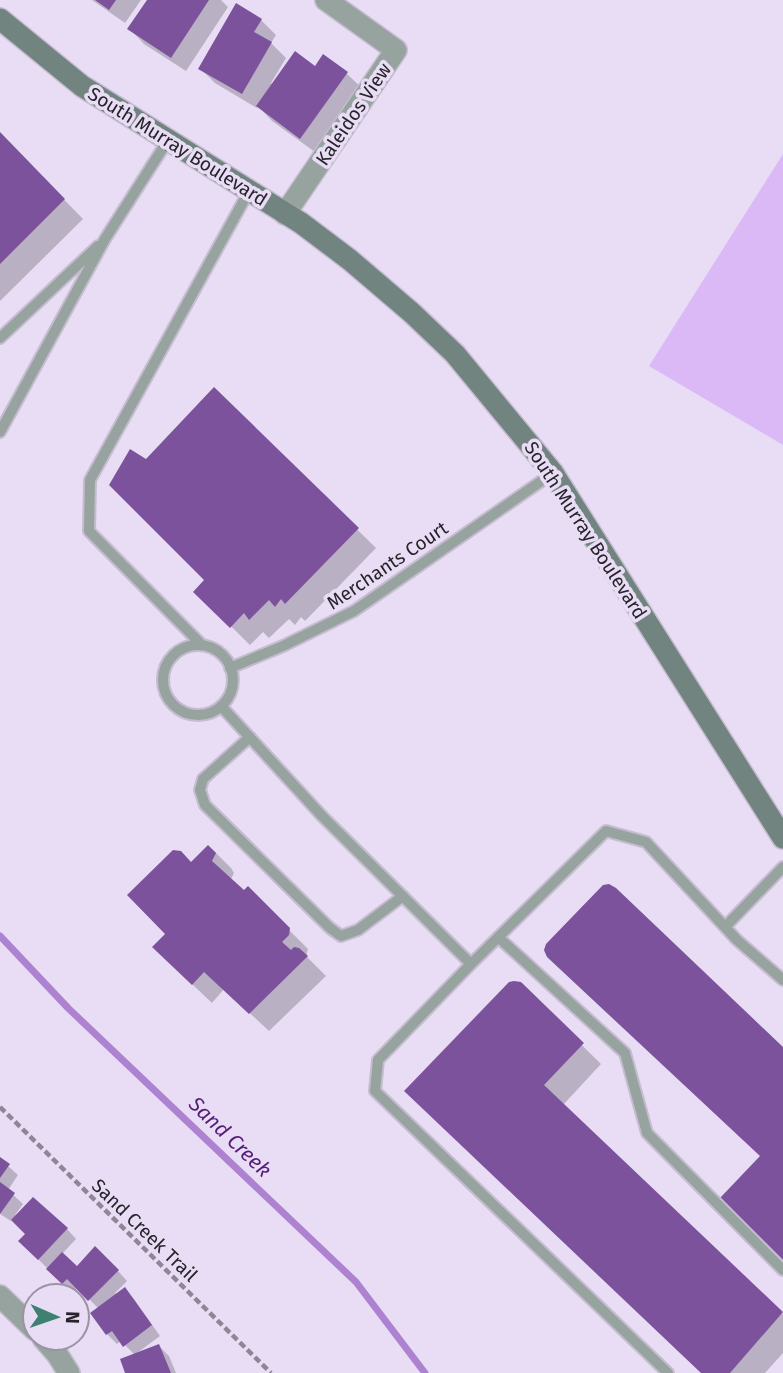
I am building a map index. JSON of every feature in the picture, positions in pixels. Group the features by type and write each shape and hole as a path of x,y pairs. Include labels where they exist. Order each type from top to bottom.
{"main road":[{"name":"South Murray Boulevard","path":"0,19 82,86 285,214 350,260 412,313 455,355 553,473 783,838"}],"street":[{"name":"Kaleidos View","path":"285,214 396,50 326,0"},
{"path":"0,1296 21,1316"},
{"path":"55,1352 69,1373"}],"lane":[{"path":"0,432 105,239 168,140"},
{"path":"202,645 192,645 180,650 168,662 163,676 165,693 178,710 190,715 210,713 227,700 232,689 230,668 220,653 202,645 89,531 90,480 249,191"},
{"path":"0,338 105,239"},
{"name":"Merchants Court","path":"230,668 284,646 354,611 553,473"},
{"path":"221,706 322,816 471,964"},
{"path":"250,737 203,779 200,790 205,805 341,936 358,930 403,896"},
{"path":"668,1373 375,1091 379,1060 471,964 606,831 646,842 725,927 783,981"},
{"path":"725,927 783,867"},
{"path":"498,937 625,1053 647,1133 783,1270"}],"path":[{"name":"Sand Creek Trail","path":"0,1107 271,1373"}],"shaded area":[{"path":"783,154 783,445 649,366"}],"building":[{"path":"95,0 116,0 109,10"},
{"path":"147,0 209,0 171,58 127,29"},
{"path":"236,3 262,19 254,32 272,42 242,94 198,69"},
{"path":"295,51 315,66 323,54 348,72 300,139 256,106"},
{"path":"0,132 65,199 0,264"},
{"path":"214,387 359,528 285,604 281,599 275,607 269,600 249,620 244,613 230,628 193,592 204,580 109,485 130,449 146,459"},
{"path":"208,845 216,853 212,861 244,890 248,886 290,928 289,935 282,942 291,950 294,947 299,948 308,956 249,1014 204,972 192,985 152,947 165,934 127,895 173,850 181,851 191,862"},
{"path":"609,884 783,1047 783,1260 720,1198 760,1156 547,957 544,950 546,944 603,885"},
{"path":"509,982 521,982 584,1043 544,1085 783,1312 730,1373 701,1373 404,1091"},
{"path":"0,1157 10,1164 0,1178"},
{"path":"0,1182 15,1193 0,1214"},
{"path":"33,1197 68,1228 38,1260 18,1241 25,1234 11,1220"},
{"path":"95,1246 119,1270 91,1298 91,1282 70,1282 67,1279 60,1282 46,1269 62,1252 77,1266"},
{"path":"125,1287 152,1325 123,1347 112,1331 106,1335 91,1312"},
{"path":"159,1344 171,1373 125,1373 120,1359"}],"waterway":[{"name":"Sand Creek","path":"0,936 68,1008 356,1282 425,1373"}]}
